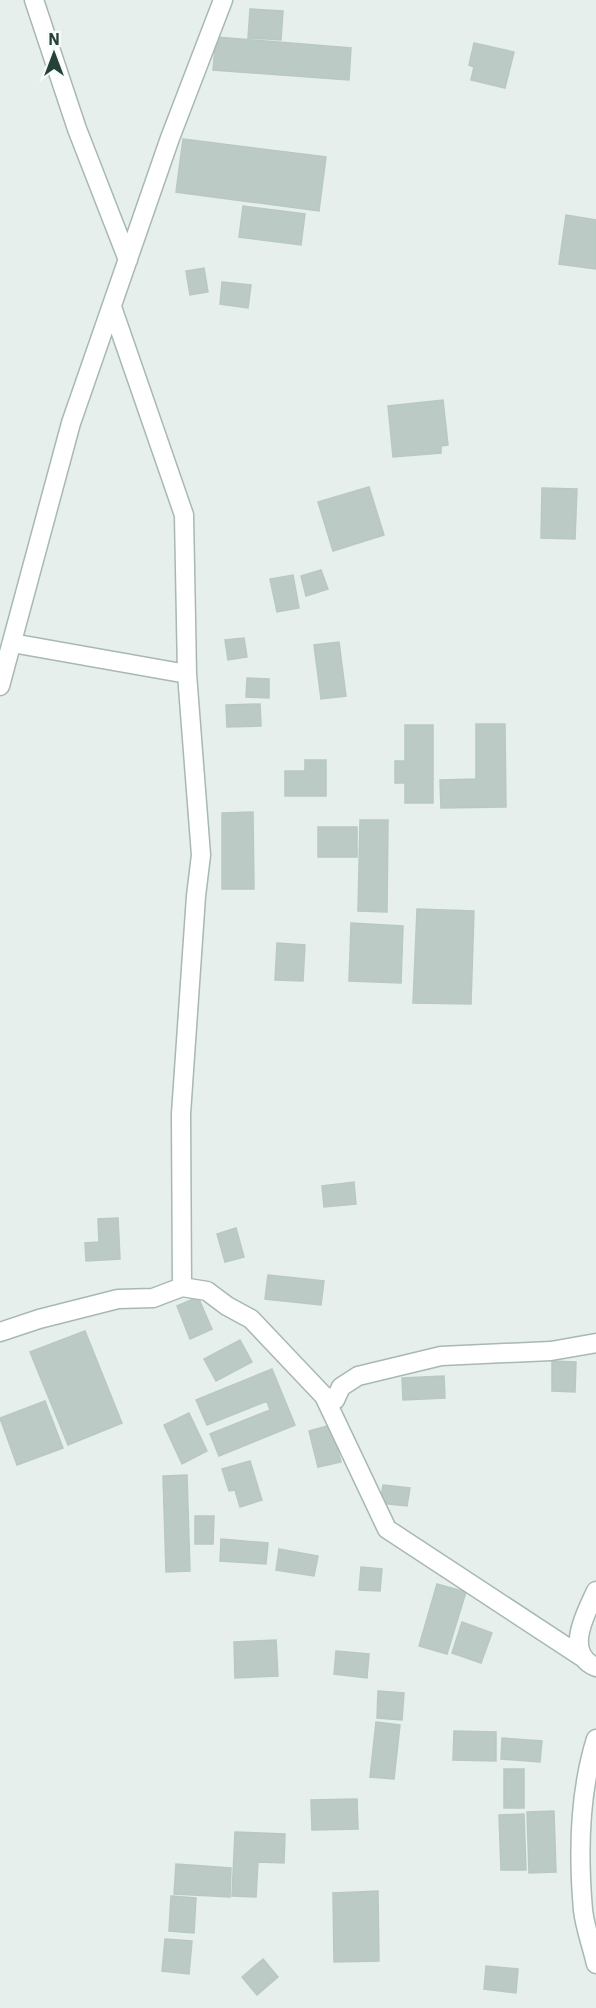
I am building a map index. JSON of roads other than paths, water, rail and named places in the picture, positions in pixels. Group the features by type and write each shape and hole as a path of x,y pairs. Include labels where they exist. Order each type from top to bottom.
{"street":[{"path":"34,0 77,129 128,261"},
{"path":"0,686 71,423 170,138 223,0"},
{"path":"112,307 184,515 187,674 201,855 196,896 181,1114 182,1287"},
{"path":"12,643 187,674"},
{"path":"0,1332 39,1318 118,1299 153,1298 182,1287 207,1291 227,1306 251,1318 324,1396 387,1529 589,1662"},
{"path":"324,1396 335,1400 341,1387 358,1376 441,1356 551,1351 596,1342"},
{"path":"589,1662 578,1644 579,1634 596,1591"},
{"path":"596,1739 583,1791 581,1863 583,1912 596,1964"}]}
